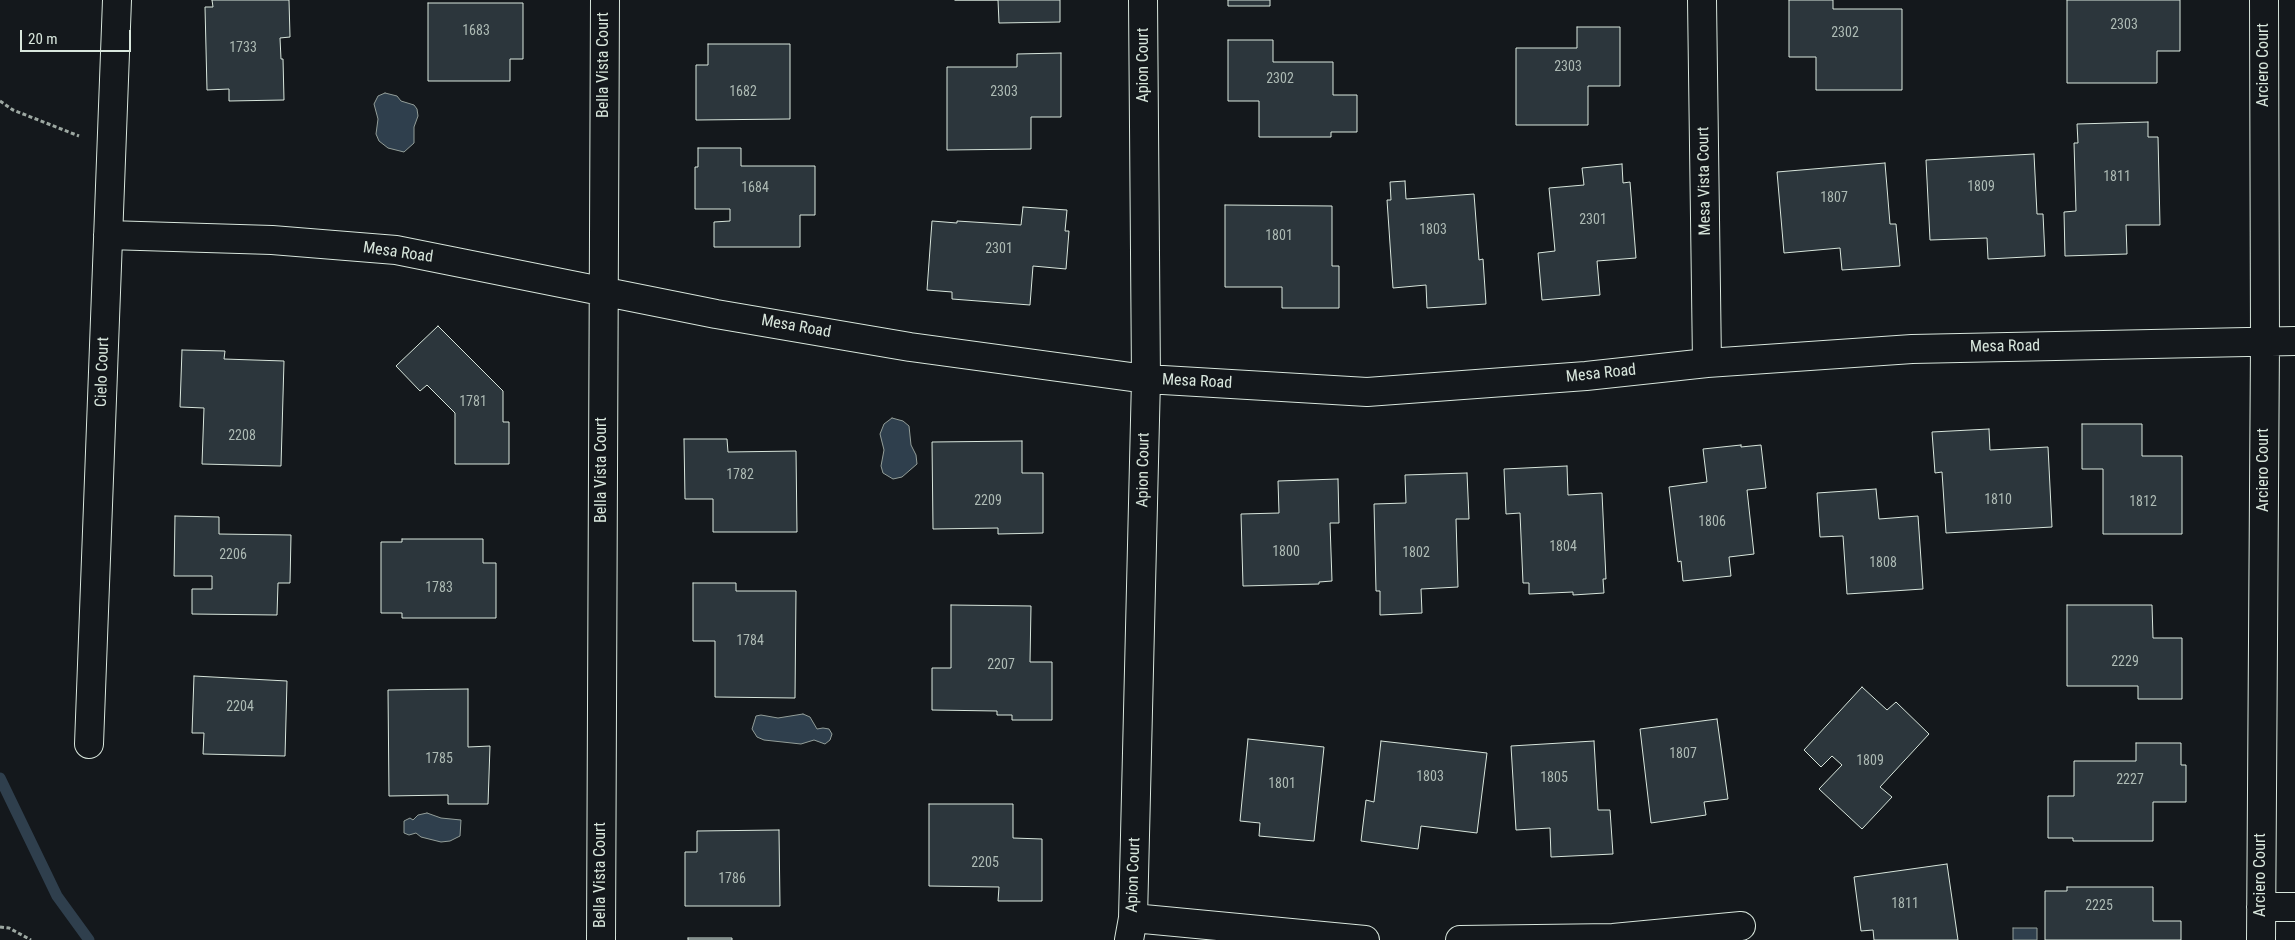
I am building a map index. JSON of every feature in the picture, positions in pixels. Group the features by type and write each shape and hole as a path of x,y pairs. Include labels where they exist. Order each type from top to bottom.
{"street":[{"name":"Cielo Court","path":"89,744 117,0"},
{"name":"Bella Vista Court","path":"601,940 602,290 605,0"},
{"name":"Apion Court","path":"1131,929 1146,379 1143,0"},
{"name":"Mesa Vista Court","path":"1702,0 1708,362"},
{"name":"Arciero Court","path":"2261,940 2265,342 2264,0"},
{"name":"Mesa Road","path":"108,235 272,240 396,250 716,314 910,346 1146,379 1367,392 1586,376 1708,362 1912,349 2295,341"},
{"path":"2261,907 2295,907"},
{"path":"1460,940 1613,938 1741,926"},
{"path":"1131,929 1365,940"}],"path":[{"path":"0,102 14,110 112,150"},
{"path":"0,927 9,928 31,940"}],"water":[{"path":"385,93 397,96 401,101 414,105 417,109 418,116 414,127 414,143 404,152 388,148 379,141 376,134 378,119 374,104 378,96"},
{"path":"892,418 903,421 909,426 911,445 916,455 917,464 902,477 893,479 883,473 881,466 884,450 880,434 884,424"},
{"path":"803,714 810,717 817,729 829,729 832,734 830,740 825,744 814,740 801,744 764,740 757,737 752,729 756,716 778,718"},
{"path":"427,813 441,818 461,820 460,836 450,841 441,842 421,837 416,833 409,835 404,833 404,821 410,818 413,820 418,815"},
{"path":"2013,928 2037,928 2037,940 2013,940"}],"building":[{"path":"212,0 289,0 290,37 280,38 281,59 283,59 284,100 229,101 229,89 207,90 205,7 213,7"},
{"path":"998,0 1060,0 1060,22 999,23"},
{"path":"1228,0 1270,0 1270,6 1228,6"},
{"path":"1789,0 1833,0 1833,9 1902,9 1902,90 1816,90 1816,57 1789,57"},
{"path":"2067,0 2180,0 2180,51 2157,51 2157,83 2067,83"},
{"path":"428,3 523,3 523,59 510,59 510,81 428,81"},
{"path":"1577,27 1620,27 1620,86 1588,86 1588,125 1516,125 1516,48 1577,48"},
{"path":"1228,40 1273,40 1273,62 1333,62 1333,95 1357,95 1357,132 1331,132 1331,137 1259,137 1259,101 1228,101"},
{"path":"708,44 790,44 790,119 696,120 696,65 708,65"},
{"path":"1061,53 1061,117 1031,117 1031,149 947,150 947,67 1017,67 1017,54"},
{"path":"2148,122 2148,137 2158,137 2160,225 2126,225 2127,254 2065,256 2064,212 2076,211 2074,143 2078,143 2077,124"},
{"path":"698,148 741,148 741,166 815,166 815,215 800,215 800,247 714,247 714,222 730,221 730,209 695,209 695,167 698,167"},
{"path":"2034,154 2037,214 2043,214 2045,256 1988,259 1987,238 1930,240 1926,160"},
{"path":"1885,163 1890,224 1896,224 1900,266 1842,270 1840,248 1784,253 1777,172"},
{"path":"1622,164 1623,183 1630,182 1636,258 1597,261 1600,295 1542,300 1538,253 1555,251 1549,188 1584,185 1582,168"},
{"path":"1405,181 1406,199 1474,194 1479,260 1483,259 1486,304 1427,308 1426,285 1393,288 1387,200 1391,200 1390,182"},
{"path":"1225,205 1332,206 1332,266 1339,266 1339,308 1282,308 1282,287 1225,287"},
{"path":"1023,207 1067,210 1065,231 1069,231 1066,269 1033,266 1030,305 952,299 952,292 927,290 932,221 1021,225"},
{"path":"438,326 503,391 503,422 509,422 509,464 455,464 455,413 427,385 420,391 396,366"},
{"path":"182,350 225,351 224,359 284,361 281,466 202,464 204,408 180,407"},
{"path":"2082,424 2142,424 2142,456 2182,456 2182,534 2103,534 2103,469 2082,469"},
{"path":"1989,429 1990,450 2048,447 2052,527 1946,533 1942,472 1935,473 1932,432"},
{"path":"684,439 727,439 728,452 796,451 797,532 713,532 713,499 685,499"},
{"path":"1022,441 1022,473 1043,473 1043,533 998,534 998,528 933,529 932,442"},
{"path":"1741,445 1741,447 1761,445 1766,488 1747,490 1754,554 1729,557 1731,576 1683,581 1681,561 1678,562 1669,487 1707,482 1703,449"},
{"path":"1567,466 1568,495 1602,493 1606,579 1603,579 1604,593 1573,595 1573,592 1529,594 1529,583 1523,583 1520,513 1506,514 1504,469"},
{"path":"1467,473 1469,519 1456,519 1458,587 1421,589 1422,613 1380,615 1380,591 1376,591 1374,504 1406,503 1405,475"},
{"path":"1338,479 1339,523 1330,523 1332,581 1319,582 1319,584 1243,586 1241,514 1279,513 1278,481"},
{"path":"1876,489 1879,519 1918,516 1923,589 1847,594 1843,536 1820,537 1817,493"},
{"path":"175,516 219,517 219,534 291,535 290,583 278,583 277,615 192,614 192,589 212,589 212,576 174,576"},
{"path":"402,539 483,539 483,563 496,563 496,618 402,618 402,613 381,613 381,542 402,542"},
{"path":"693,583 736,583 736,591 796,591 795,698 715,697 715,641 693,641"},
{"path":"951,605 1031,606 1030,662 1052,662 1052,720 1012,720 1012,715 997,715 997,711 932,710 932,668 951,668"},
{"path":"2067,605 2152,605 2153,638 2182,638 2182,699 2138,699 2138,686 2067,686"},
{"path":"194,676 287,681 285,756 203,754 204,733 192,733"},
{"path":"1862,687 1887,710 1896,702 1929,734 1880,787 1892,797 1862,829 1819,789 1842,765 1832,756 1821,767 1804,750"},
{"path":"468,689 468,747 490,746 488,804 448,804 448,795 389,796 388,690"},
{"path":"1717,719 1728,799 1704,802 1706,815 1651,823 1640,729"},
{"path":"1248,739 1324,747 1314,841 1259,836 1260,823 1240,821"},
{"path":"1381,741 1487,753 1477,833 1421,826 1418,849 1361,841 1366,800 1374,802"},
{"path":"1594,741 1598,810 1610,810 1613,854 1551,857 1550,828 1516,830 1511,746"},
{"path":"2136,743 2181,743 2181,765 2186,765 2186,802 2153,802 2153,841 2073,841 2073,838 2048,838 2048,796 2074,796 2074,761 2136,761"},
{"path":"929,804 1013,804 1013,838 1042,839 1042,901 998,901 999,887 929,886"},
{"path":"779,830 780,906 685,906 685,852 697,852 697,831"},
{"path":"1947,864 1958,940 1874,940 1873,930 1861,931 1854,877"},
{"path":"2067,887 2153,887 2153,921 2181,921 2181,940 2045,940 2045,891 2067,891"},
{"path":"688,938 732,938 732,940 688,940"}],"waterway":[{"path":"0,778 57,896 89,940"}]}
